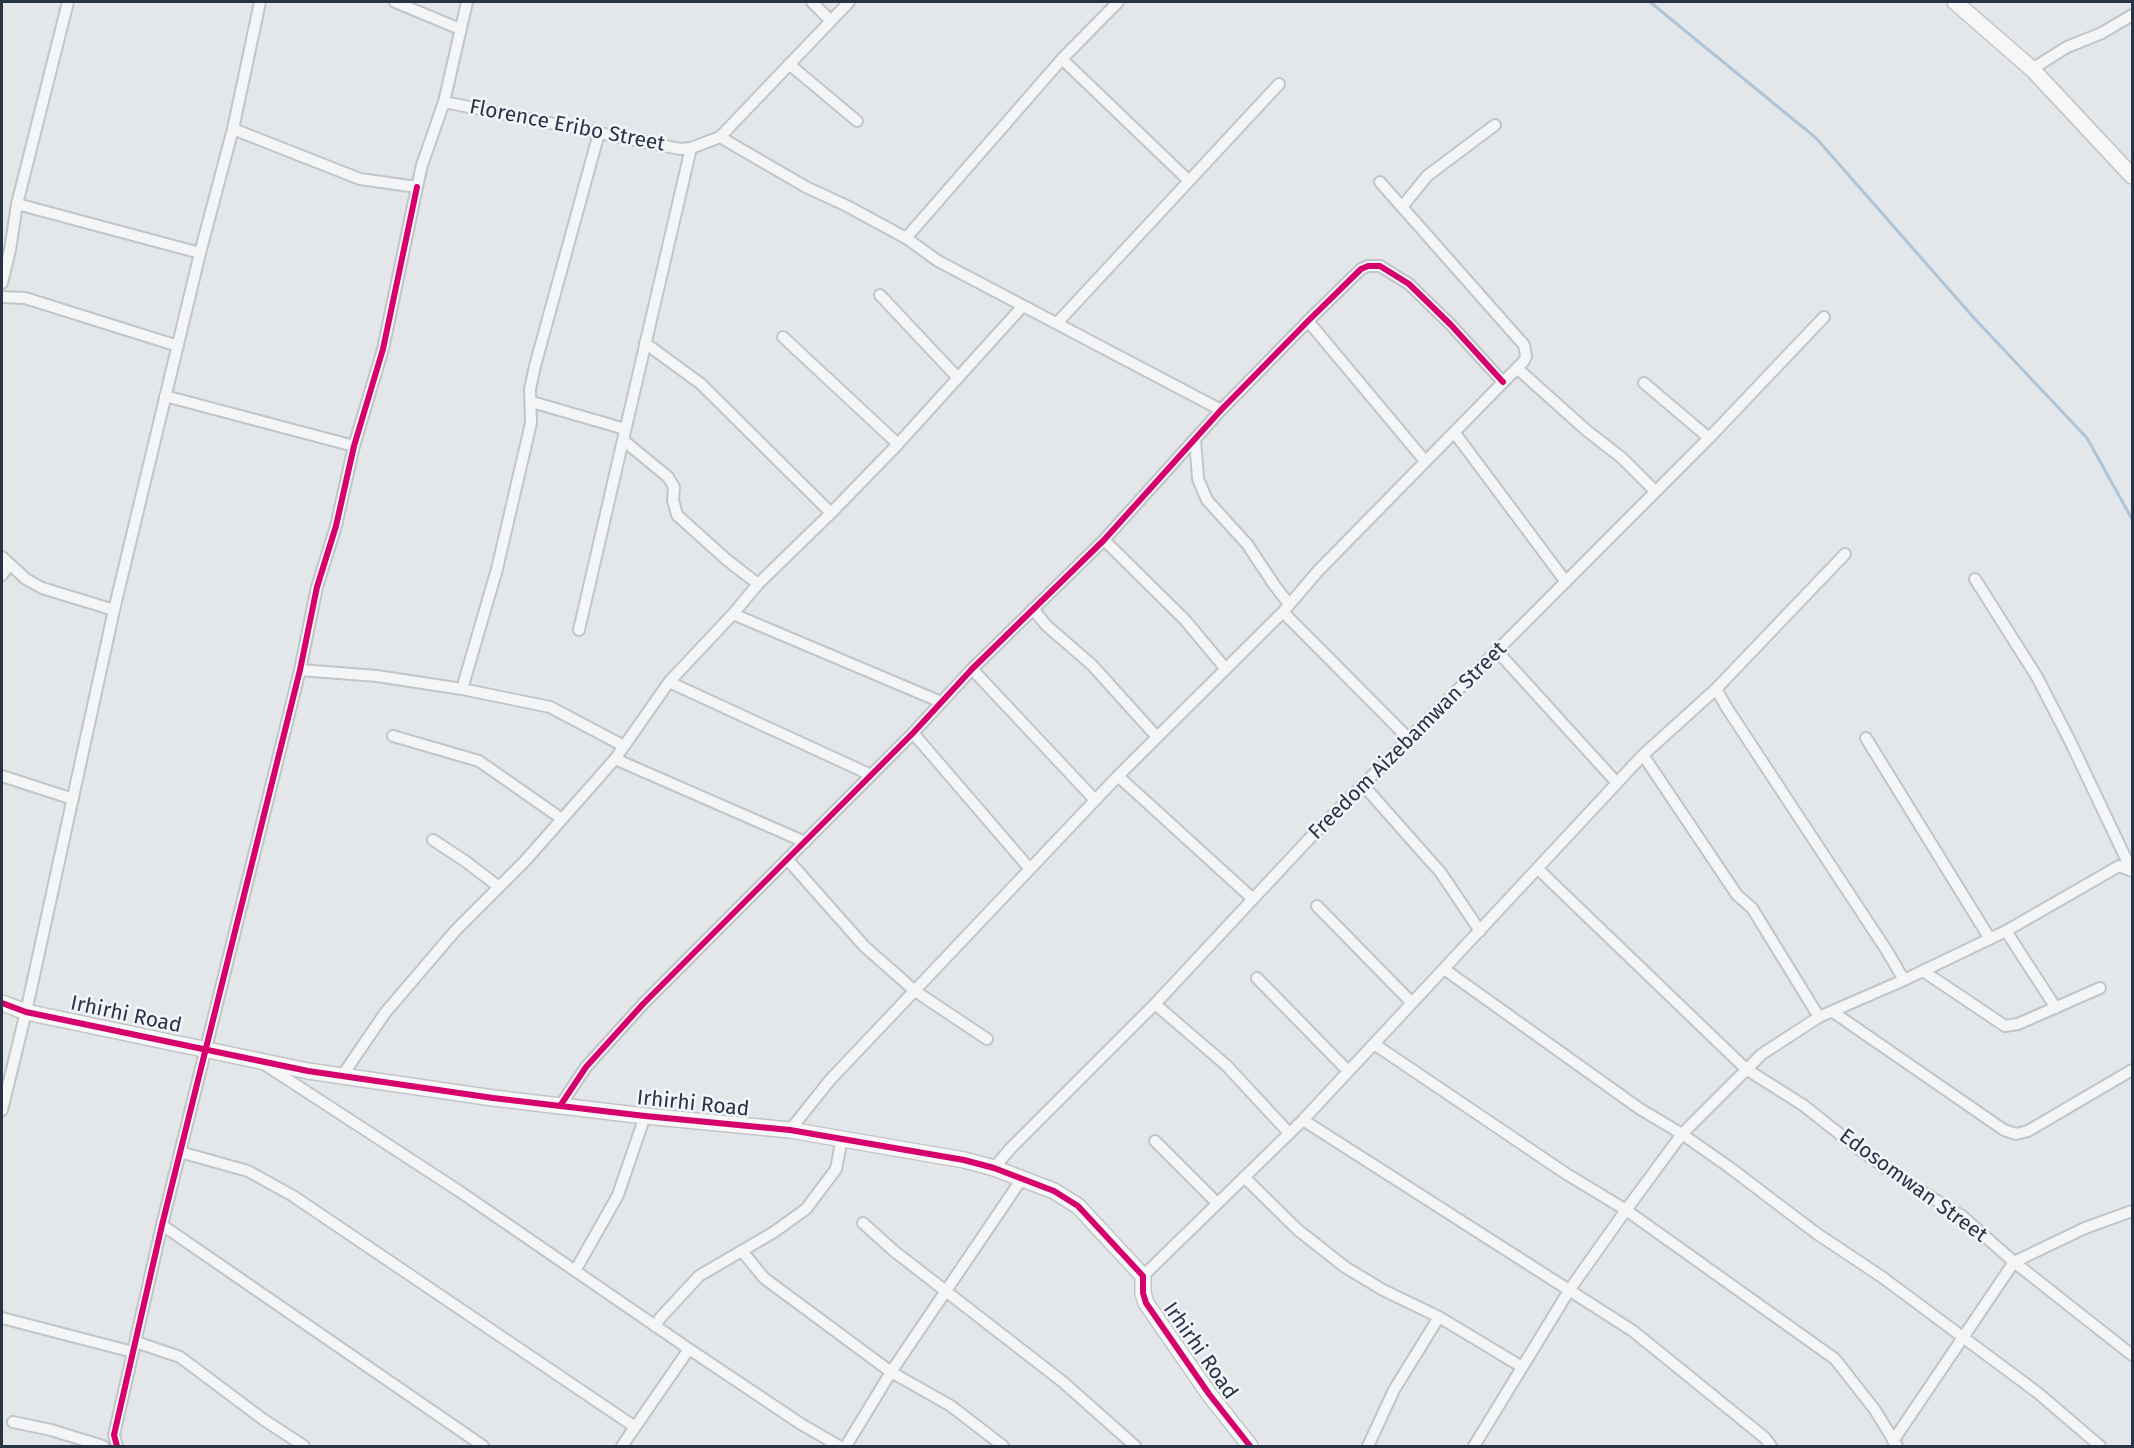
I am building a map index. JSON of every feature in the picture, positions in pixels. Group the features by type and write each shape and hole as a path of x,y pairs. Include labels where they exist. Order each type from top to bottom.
{"street":[{"path":"2,283 18,204 68,2"},
{"path":"2,1110 26,1012 114,610 261,2"},
{"path":"395,2 460,28"},
{"path":"117,1446 114,1435 162,1225 300,670 317,587 336,526 354,446 383,349 422,165 444,102 466,2"},
{"path":"812,2 830,20"},
{"path":"579,630 691,148 720,137 849,2"},
{"path":"906,238 1062,59 1118,2"},
{"path":"1955,2 2032,69 2130,170"},
{"path":"2032,69 2067,47 2102,33 2133,15"},
{"path":"1062,59 1188,180"},
{"path":"789,64 857,121"},
{"path":"1057,323 1279,84"},
{"name":"Florence Eribo Street","path":"444,102 680,149 691,148"},
{"path":"1402,207 1427,176 1495,125"},
{"path":"232,129 360,179 417,187"},
{"path":"462,689 498,569 531,423 530,389 535,366 599,133"},
{"path":"720,137 806,187 906,238 938,261 1022,307 1057,323 1221,410"},
{"path":"790,1130 830,1080 1095,800 1286,608 1318,571 1425,461 1518,369 1526,356 1524,345 1380,182"},
{"path":"18,204 201,253"},
{"path":"560,1106 586,1067 643,1004 871,776 972,669 1104,540 1221,410 1361,269 1368,266 1380,266 1409,284 1451,325 1503,382"},
{"path":"880,295 958,378"},
{"path":"2,297 25,298 178,346"},
{"path":"342,1076 385,1013 455,931 499,887 615,759 669,682 758,584 898,444 1022,307"},
{"name":"Freedom Aizebamwan Street","path":"994,1168 1010,1149 1155,1004 1308,840 1498,652 1709,438 1824,317"},
{"path":"1308,321 1425,461"},
{"path":"783,337 898,444"},
{"path":"645,343 701,384 831,513"},
{"path":"1518,369 1586,430 1622,458 1655,491"},
{"path":"1644,383 1709,438"},
{"path":"165,396 354,446"},
{"path":"532,402 624,434 668,477 674,487 673,500 677,515 727,560 758,584"},
{"path":"1454,432 1566,582"},
{"path":"1195,439 1198,479 1207,500 1246,544 1275,586 1286,608 1409,739"},
{"path":"1104,540 1185,620 1225,668"},
{"path":"1143,1276 1303,1120 1642,755 1716,690 1845,554"},
{"path":"2,575 5,561 26,579 42,588 114,610"},
{"path":"1974,579 2037,677 2132,870"},
{"path":"1033,609 1047,626 1092,665 1157,736"},
{"path":"733,614 941,702"},
{"path":"1498,652 1617,783"},
{"path":"972,669 1095,800"},
{"path":"300,670 377,676 462,689 550,707 624,746"},
{"path":"669,682 871,776"},
{"path":"1716,690 1904,980"},
{"path":"913,733 1030,869"},
{"path":"393,736 479,761 562,819"},
{"path":"1866,738 1990,939"},
{"path":"1642,755 1737,895 1752,908 1819,1017"},
{"path":"615,759 806,842"},
{"path":"2,776 72,800"},
{"path":"1118,776 1253,899"},
{"path":"1364,786 1441,873 1480,931"},
{"path":"433,840 499,887"},
{"path":"788,860 864,946 915,991 987,1039"},
{"path":"1474,1446 1570,1289 1626,1210 1682,1134 1762,1054 1819,1017 1904,980 2006,931 2118,866 2132,870"},
{"name":"Edosomwan Street","path":"1538,869 1746,1069 1803,1105 1856,1147 1906,1182 1962,1216 2014,1262 2133,1355"},
{"path":"1317,906 1412,1003"},
{"path":"2006,931 2056,1008"},
{"path":"1444,969 1640,1109 1682,1134 1729,1167 1816,1233 1882,1277 2038,1393 2100,1446"},
{"path":"1923,971 2005,1026 2018,1024 2100,988"},
{"path":"1257,978 1348,1071"},
{"name":"Irhirhi Road","path":"2,1003 26,1012 261,1062 342,1076 493,1098 790,1130 963,1160 994,1168 1054,1191 1078,1206 1143,1276 1143,1293 1146,1303 1209,1394 1250,1446"},
{"path":"1155,1004 1226,1065 1289,1133"},
{"path":"1833,1012 2004,1130 2016,1134 2028,1131 2133,1070"},
{"path":"1374,1044 1626,1210 1835,1359 1875,1410 1895,1444 2014,1262 2085,1228 2133,1211"},
{"path":"261,1062 459,1191 801,1424 839,1446"},
{"path":"575,1271 618,1195 645,1116"},
{"path":"1303,1120 1455,1215 1633,1331 1765,1438 1771,1446"},
{"path":"655,1326 699,1276 774,1232 806,1209 836,1169 842,1138"},
{"path":"1155,1141 1217,1203"},
{"path":"180,1152 248,1170 293,1196 635,1427"},
{"path":"1244,1177 1298,1230 1345,1267 1383,1290 1439,1317 1522,1367"},
{"path":"846,1446 891,1372 1021,1180"},
{"path":"862,1223 894,1251 1063,1382 1135,1446"},
{"path":"162,1225 483,1446"},
{"path":"742,1251 764,1278 891,1372 951,1407 1003,1446"},
{"path":"1368,1446 1394,1390 1439,1317"},
{"path":"2,1318 180,1357 264,1420 304,1446"},
{"path":"622,1446 689,1349"},
{"path":"13,1422 51,1430 103,1446"}],"waterway":[{"path":"1650,2 1816,138 1974,318 2087,438 2132,519"}],"cycle path":[{"path":"117,1446 114,1435 162,1225 300,670 317,587 336,526 354,446 383,349 417,187"},
{"path":"560,1106 586,1067 643,1004 913,733 972,669 1104,540 1221,410 1361,269 1368,266 1380,266 1409,284 1451,325 1503,382"},
{"path":"2,1003 26,1012 308,1071 493,1098 790,1130 964,1160 994,1168 1054,1191 1078,1206 1143,1276 1143,1293 1146,1303 1209,1394 1250,1446"}]}
